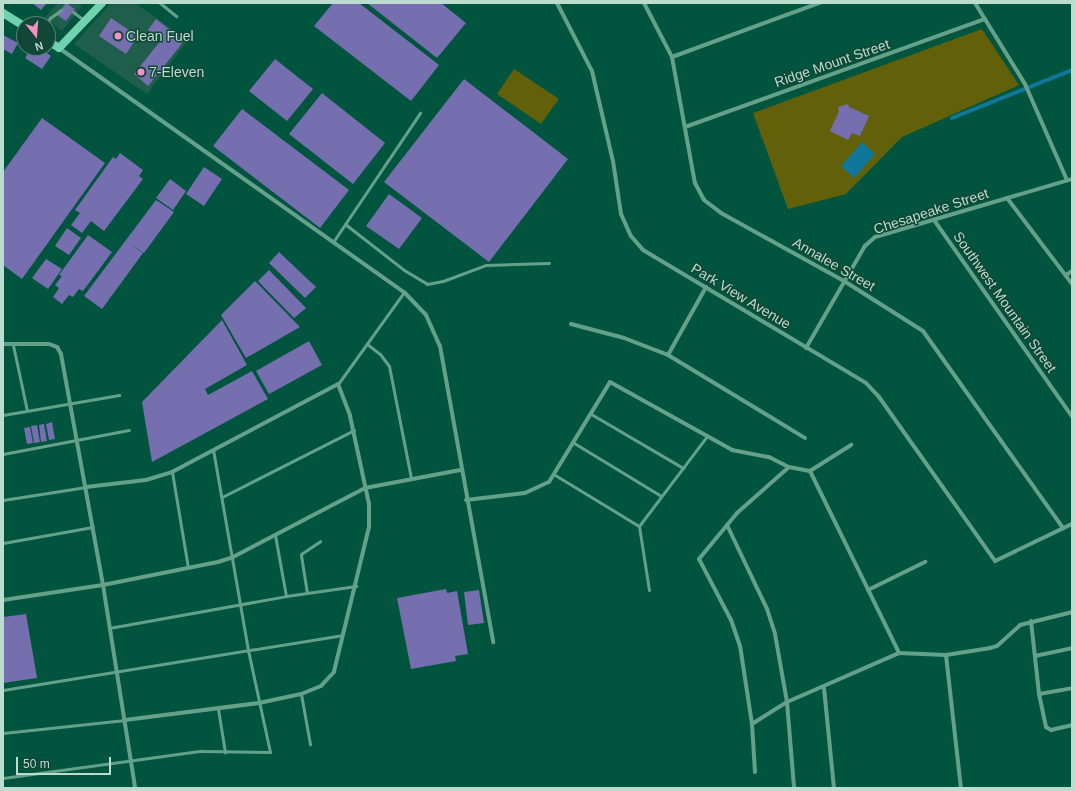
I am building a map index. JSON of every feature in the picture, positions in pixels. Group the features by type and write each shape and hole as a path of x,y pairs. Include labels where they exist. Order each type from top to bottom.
{"main road":[{"path":"56,46 59,48 102,3"},
{"path":"3,13 16,21"}],"street":[{"name":"Park View Avenue","path":"557,3 592,71 612,161 621,214 631,236 643,250 866,383 879,397 995,561 1063,528"},
{"name":"Annalee Street","path":"644,3 672,57 695,183 704,200 721,213 844,281 923,331 1063,528"},
{"path":"672,57 818,3"},
{"path":"975,3 1025,84 1067,180"},
{"name":"Ridge Mount Street","path":"685,127 985,20"},
{"path":"59,48 404,292 426,315 440,346 460,470 493,642"},
{"name":"Chesapeake Street","path":"806,348 865,246 875,237 1072,179"},
{"path":"1007,198 1072,284"},
{"name":"Southwest Mountain Street","path":"934,220 1072,416"},
{"path":"1066,275 1072,271"},
{"path":"668,355 706,287"},
{"path":"571,324 624,338 668,355 805,438"},
{"path":"3,344 49,344 57,347 61,354 103,585 135,788"},
{"path":"466,500 533,491 549,482 610,382 732,450 768,457 789,467 810,471 851,445"},
{"path":"86,487 146,480 172,472 338,384 347,405 354,430 370,514 369,527 356,586 342,635 334,672 320,686 301,694 259,703 124,720"},
{"path":"755,772 752,724 740,646 731,620 699,559 727,525 757,494 789,467"},
{"path":"3,600 189,570 233,557 365,488 411,478 460,470"},
{"path":"810,471 899,653"},
{"path":"1063,528 1072,524"},
{"path":"727,525 772,622 787,702 794,788"},
{"path":"868,590 925,562"},
{"path":"752,724 787,702 824,688 899,653 946,655 997,646 1012,630 1030,621 1072,612"},
{"path":"1030,621 1039,694 1048,730 1072,726"},
{"path":"1035,656 1072,648"},
{"path":"946,655 961,788"},
{"path":"824,688 834,788"},
{"path":"1039,694 1072,688"}],"lane":[{"path":"160,3 176,16"},
{"path":"53,16 61,10"},
{"path":"73,12 85,21"},
{"path":"333,242 420,113"},
{"path":"345,224 404,270 427,284 443,281 486,265 549,263"},
{"path":"338,384 404,292"},
{"path":"367,344 380,354 389,366 411,478"},
{"path":"13,345 27,411"},
{"path":"3,415 119,396"},
{"path":"591,414 683,468"},
{"path":"3,454 78,441 129,430"},
{"path":"222,497 354,430"},
{"path":"649,590 639,526 707,436"},
{"path":"574,443 662,496"},
{"path":"3,778 130,759 201,751 270,752 248,650 214,450"},
{"path":"172,472 189,570"},
{"path":"554,475 639,526"},
{"path":"3,500 86,487"},
{"path":"3,543 93,527"},
{"path":"275,535 286,596"},
{"path":"307,593 301,554 320,540"},
{"path":"110,628 286,596 356,586"},
{"path":"3,690 342,635"},
{"path":"301,694 310,744"},
{"path":"218,709 225,752"},
{"path":"3,733 124,720"}],"shaded area":[{"path":"57,3 79,3 82,6 62,31 56,26 56,16 47,16"},
{"path":"111,3 135,3 188,40 147,94 74,44"},
{"path":"982,29 1019,85 902,137 846,194 788,209 753,113"},
{"path":"514,69 559,99 541,124 497,94"}],"water":[{"path":"862,142 875,154 854,178 841,166"}],"building":[{"path":"32,3 47,3 41,10"},
{"path":"66,3 75,9 66,21 57,15"},
{"path":"333,3 359,3 439,65 411,101 314,26"},
{"path":"367,3 441,3 466,23 437,58"},
{"name":"Clean Fuel","path":"111,18 138,36 126,54 99,36"},
{"path":"156,19 184,41 148,86 134,74 161,40 148,30"},
{"path":"3,35 16,42 16,47 12,54 3,49"},
{"path":"26,56 51,56 42,69 25,58"},
{"path":"275,59 313,89 287,121 249,91"},
{"path":"464,79 568,159 489,262 384,182"},
{"path":"322,93 385,143 353,184 289,134"},
{"path":"848,104 849,107 869,116 860,136 852,133 848,140 830,131 839,111 838,107"},
{"path":"242,109 349,190 320,228 213,146"},
{"path":"42,118 105,163 22,279 3,265 3,172"},
{"path":"120,153 143,170 139,176 143,179 104,231 91,221 82,233 71,225 80,213 75,210 113,157 116,159"},
{"path":"204,167 222,179 204,206 186,194"},
{"path":"170,179 186,191 173,210 156,198"},
{"path":"389,194 422,218 399,249 366,226"},
{"path":"156,200 174,212 144,253 129,243 143,253 102,309 84,296"},
{"path":"67,228 81,238 69,255 55,246"},
{"path":"88,235 112,252 83,291 79,289 73,297 69,295 62,304 53,297 59,288 55,285 62,276 59,275"},
{"path":"279,252 316,287 305,298 269,263"},
{"path":"46,259 62,269 48,289 32,278"},
{"path":"269,270 306,308 294,318 258,281"},
{"path":"255,281 300,327 246,358 221,315"},
{"path":"222,320 247,365 205,389 208,395 252,371 268,399 152,462 142,402"},
{"path":"309,341 322,365 269,394 256,371"},
{"path":"52,422 55,439 49,440 46,424"},
{"path":"44,424 47,441 41,442 39,425"},
{"path":"37,425 40,442 34,443 31,426"},
{"path":"30,427 33,443 27,444 24,428"},
{"path":"446,589 447,593 457,591 468,654 455,656 456,661 411,669 397,598"},
{"path":"479,590 484,623 468,625 464,592"},
{"path":"26,614 37,678 3,683 3,617"}],"waterway":[{"path":"952,118 1072,70"}],"place":[{"name":"Clean Fuel","path":"118,36"},
{"name":"7-Eleven","path":"141,72"}]}
